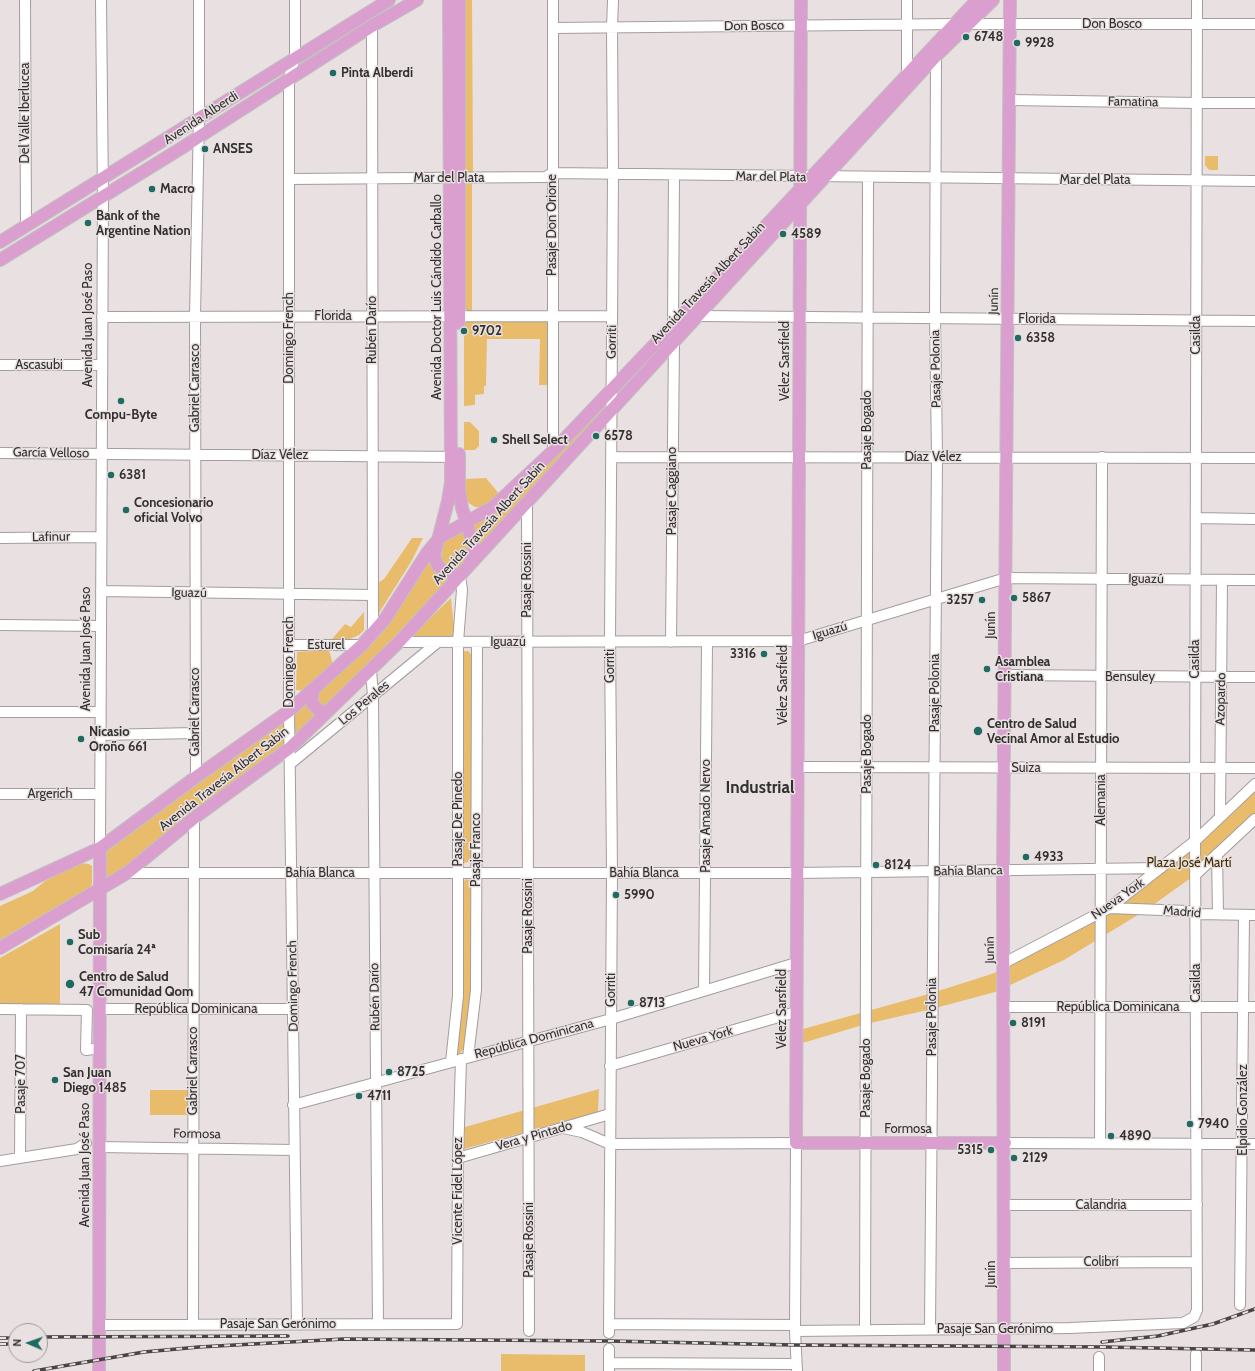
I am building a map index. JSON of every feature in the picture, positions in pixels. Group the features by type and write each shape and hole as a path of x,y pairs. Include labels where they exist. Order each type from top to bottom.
{"main road":[{"name":"Avenida Alberdi","path":"0,242 388,0"},
{"name":"Avenida Alberdi","path":"0,260 199,137 372,26 417,0"},
{"name":"Avenida Doctor Luis Cándido Carballo","path":"449,0 456,177"},
{"name":"Avenida Doctor Luis Cándido Carballo","path":"459,0 456,177 455,457 459,490 474,554 469,565"},
{"name":"Vélez Sarsfield","path":"796,1143 799,317 801,203 804,181 801,0"},
{"name":"Avenida Travesía Albert Sabin","path":"0,894 100,848 196,776 289,711 362,645 373,634 437,541 449,532 493,507 552,450 673,325 804,181 977,0"},
{"name":"Avenida Travesía Albert Sabin","path":"0,948 100,891 127,873 194,818 290,747 325,712 371,670 460,576 674,340 698,316 936,56 993,0"},
{"name":"Junín","path":"1004,1371 1005,1007 1003,870 1010,179 1010,0"},
{"name":"Avenida Doctor Luis Cándido Carballo","path":"455,457 448,501 434,552 435,561 444,571 460,576"},
{"path":"449,532 462,533 472,542"},
{"path":"313,689 313,705 320,711 325,712"},
{"name":"Avenida Juan José Paso","path":"99,1371 100,848"},
{"name":"Formosa","path":"796,1143 1005,1143"}],"street":[{"name":"Del Valle Iberlucea","path":"25,0 26,226"},
{"name":"Avenida Juan José Paso","path":"100,848 103,196 101,0"},
{"name":"Gabriel Carrasco","path":"196,776 195,317 199,137 199,0"},
{"name":"Domingo French","path":"295,0 295,57 289,78 289,711 296,1324"},
{"name":"Pasaje Don Orione","path":"552,450 553,0"},
{"name":"Gorriti","path":"609,1329 612,873 610,641 613,0"},
{"path":"907,0 907,74"},
{"name":"Casilda","path":"1194,1317 1197,1310 1194,841 1197,0"},
{"name":"Don Bosco","path":"553,28 801,26 907,23 954,24"},
{"name":"Don Bosco","path":"969,24 1255,24"},
{"name":"Rubén Darío","path":"372,26 371,178 373,634"},
{"name":"Pasaje Polonia","path":"930,1329 937,457 935,318 936,56"},
{"name":"Famatina","path":"1010,100 1197,104 1255,103"},
{"name":"Mar del Plata","path":"289,179 546,177 552,173 674,175 804,181 824,178 1255,181"},
{"path":"673,325 674,175"},
{"name":"Pasaje Bogado","path":"865,1330 866,872 868,767 866,621 868,457 868,178"},
{"name":"Florida","path":"102,317 612,316"},
{"name":"Florida","path":"698,316 1255,320"},
{"name":"Pasaje Caggiano","path":"671,642 674,340"},
{"name":"Ascasubi","path":"0,365 102,364"},
{"name":"García Velloso","path":"0,453 101,454"},
{"name":"Díaz Vélez","path":"101,454 372,455 455,457"},
{"name":"Díaz Vélez","path":"611,457 1255,458"},
{"name":"Alemania","path":"1100,1143 1100,1007 1105,911 1101,869 1102,457"},
{"name":"Pasaje Rossini","path":"527,501 529,1330"},
{"path":"1196,518 1255,519"},
{"name":"Lafinur","path":"0,538 101,537"},
{"name":"Pasaje De Pinedo","path":"451,1062 458,996 458,642 462,590 460,576"},
{"name":"Iguazú","path":"399,642 798,641 1006,578 1255,580"},
{"name":"Azopardo","path":"1220,817 1222,580"},
{"name":"Iguazú","path":"101,591 373,595"},
{"path":"0,625 101,626"},
{"name":"Los Perales","path":"290,764 438,642"},
{"name":"Pasaje Franco","path":"465,1058 476,990 477,642"},
{"name":"Pasaje Amado Nervo","path":"704,991 707,642"},
{"name":"Esturel","path":"289,645 362,645"},
{"name":"Rubén Darío","path":"371,670 373,696 378,1324"},
{"name":"Bensuley","path":"1005,676 1255,677"},
{"path":"0,712 100,712"},
{"path":"100,735 195,734"},
{"name":"Suiza","path":"797,767 1255,768"},
{"name":"Nueva York","path":"1004,963 1105,911 1194,841 1255,784"},
{"name":"Argerich","path":"0,794 100,794"},
{"name":"Gabriel Carrasco","path":"193,1325 194,818"},
{"path":"1195,875 1255,819"},
{"path":"1217,854 1218,914"},
{"name":"Bahía Blanca","path":"127,873 796,873 1161,868"},
{"name":"Madrid","path":"1105,911 1187,911 1195,914 1255,915"},
{"name":"Elpidio González","path":"1240,1305 1243,1144 1244,915"},
{"name":"República Dominicana","path":"293,1105 611,1019 796,963"},
{"name":"República Dominicana","path":"1005,1007 1255,1007"},
{"path":"0,1009 87,1010 86,1050 100,1048"},
{"name":"Pasaje 707","path":"20,1158 21,1009"},
{"name":"República Dominicana","path":"100,1009 293,1009"},
{"name":"Nueva York","path":"610,1066 796,1012"},
{"name":"Vicente Fidel López","path":"458,1324 458,1158 465,1058"},
{"name":"Vera y Pintado","path":"458,1158 610,1114"},
{"name":"Formosa","path":"563,1128 582,1132 610,1144 796,1143"},
{"path":"0,1161 77,1150 86,1143"},
{"name":"Vélez Sarsfield","path":"796,1143 796,1368"},
{"name":"Formosa","path":"1005,1143 1197,1145 1255,1144"},
{"name":"Formosa","path":"99,1147 294,1150"},
{"name":"Calandria","path":"1005,1205 1197,1204"},
{"name":"Colibrí","path":"1005,1263 1197,1262"},
{"name":"Pasaje San Gerónimo","path":"609,1329 795,1328 865,1330 1070,1328 1183,1323 1194,1317"},
{"name":"Pasaje San Gerónimo","path":"99,1325 458,1324"},
{"path":"609,1349 609,1367 796,1368"},
{"path":"1196,1354 1196,1371"},
{"path":"1099,1357 1099,1371"}],"green space":[{"path":"463,0 472,0 473,172 471,174 466,173 465,169"},
{"path":"1205,156 1218,156 1218,170 1209,170 1205,165"},
{"path":"467,182 472,183 472,311 468,312 464,307 464,185"},
{"path":"469,319 546,319 550,325 550,385 539,385 540,339 487,339 486,386 484,386 484,394 475,395 475,405 464,406 464,324"},
{"path":"611,389 612,408 527,501 291,747 100,891 100,848 289,711 362,645 427,553 477,517"},
{"path":"464,422 470,422 479,431 479,446 475,450 464,450"},
{"path":"486,478 500,495 482,508 475,507 467,502 464,492 464,479"},
{"path":"412,538 423,538 411,562 379,613 379,582 384,579"},
{"path":"451,598 455,636 410,637"},
{"path":"364,612 364,630 359,635 350,639 332,639 345,624 351,627"},
{"path":"329,650 333,665 306,691 296,690 297,652"},
{"path":"463,651 468,651 473,656 472,861 464,863 461,862"},
{"name":"Plaza José Martí","path":"1255,784 1255,819 1195,875 1146,910 1064,960 995,992 932,1009 866,1024 796,1045 796,1031 932,993 1004,970 1004,963 1101,914"},
{"path":"80,863 89,864 92,866 92,884 90,888 0,940 0,906 33,891 45,881"},
{"path":"466,879 472,881 473,987 465,1046 459,1055 456,1055 462,883"},
{"path":"60,924 60,1006 0,1005 0,958"},
{"path":"599,1089 598,1112 464,1149 465,1127"},
{"path":"150,1090 190,1090 190,1115 150,1115"},
{"path":"501,1354 585,1355 585,1371 501,1371"}],"railway":[{"path":"1102,1342 1158,1336 1213,1324 1255,1309"},
{"path":"48,1337 288,1336"},
{"path":"0,1338 8,1338"},
{"path":"34,1371 144,1352 199,1347 344,1339 1255,1350"},
{"path":"0,1344 8,1344"}],"place":[{"name":"6748","path":"966,37"},
{"name":"9928","path":"1017,43"},
{"name":"Pinta Alberdi","path":"333,73"},
{"name":"ANSES","path":"205,149"},
{"name":"Macro","path":"152,189"},
{"name":"Bank of the Argentine Nation","path":"88,223"},
{"name":"4589","path":"783,234"},
{"name":"9702","path":"464,331"},
{"name":"6358","path":"1018,338"},
{"name":"Compu-Byte","path":"121,401"},
{"name":"6578","path":"596,436"},
{"name":"Shell Select","path":"494,440"},
{"name":"6381","path":"111,475"},
{"name":"Concesionario oficial Volvo","path":"126,510"},
{"name":"5867","path":"1014,598"},
{"name":"3257","path":"982,600"},
{"name":"3316","path":"764,654"},
{"name":"Asamblea Cristiana","path":"987,669"},
{"name":"Centro de Salud Vecinal Amor al Estudio","path":"978,731"},
{"name":"Nicasio Oroño 661","path":"81,739"},
{"name":"4933","path":"1026,857"},
{"name":"8124","path":"876,865"},
{"name":"5990","path":"616,895"},
{"name":"Sub Comisaría 24ª","path":"70,942"},
{"name":"Centro de Salud 47 Comunidad Qom","path":"70,984"},
{"name":"8713","path":"631,1003"},
{"name":"8191","path":"1013,1023"},
{"name":"8725","path":"389,1072"},
{"name":"San Juan Diego 1485","path":"55,1080"},
{"name":"4711","path":"359,1096"},
{"name":"7940","path":"1190,1124"},
{"name":"4890","path":"1111,1136"},
{"name":"5315","path":"991,1150"},
{"name":"2129","path":"1014,1158"}],"district":[{"name":"Industrial","path":"760,788"}]}
